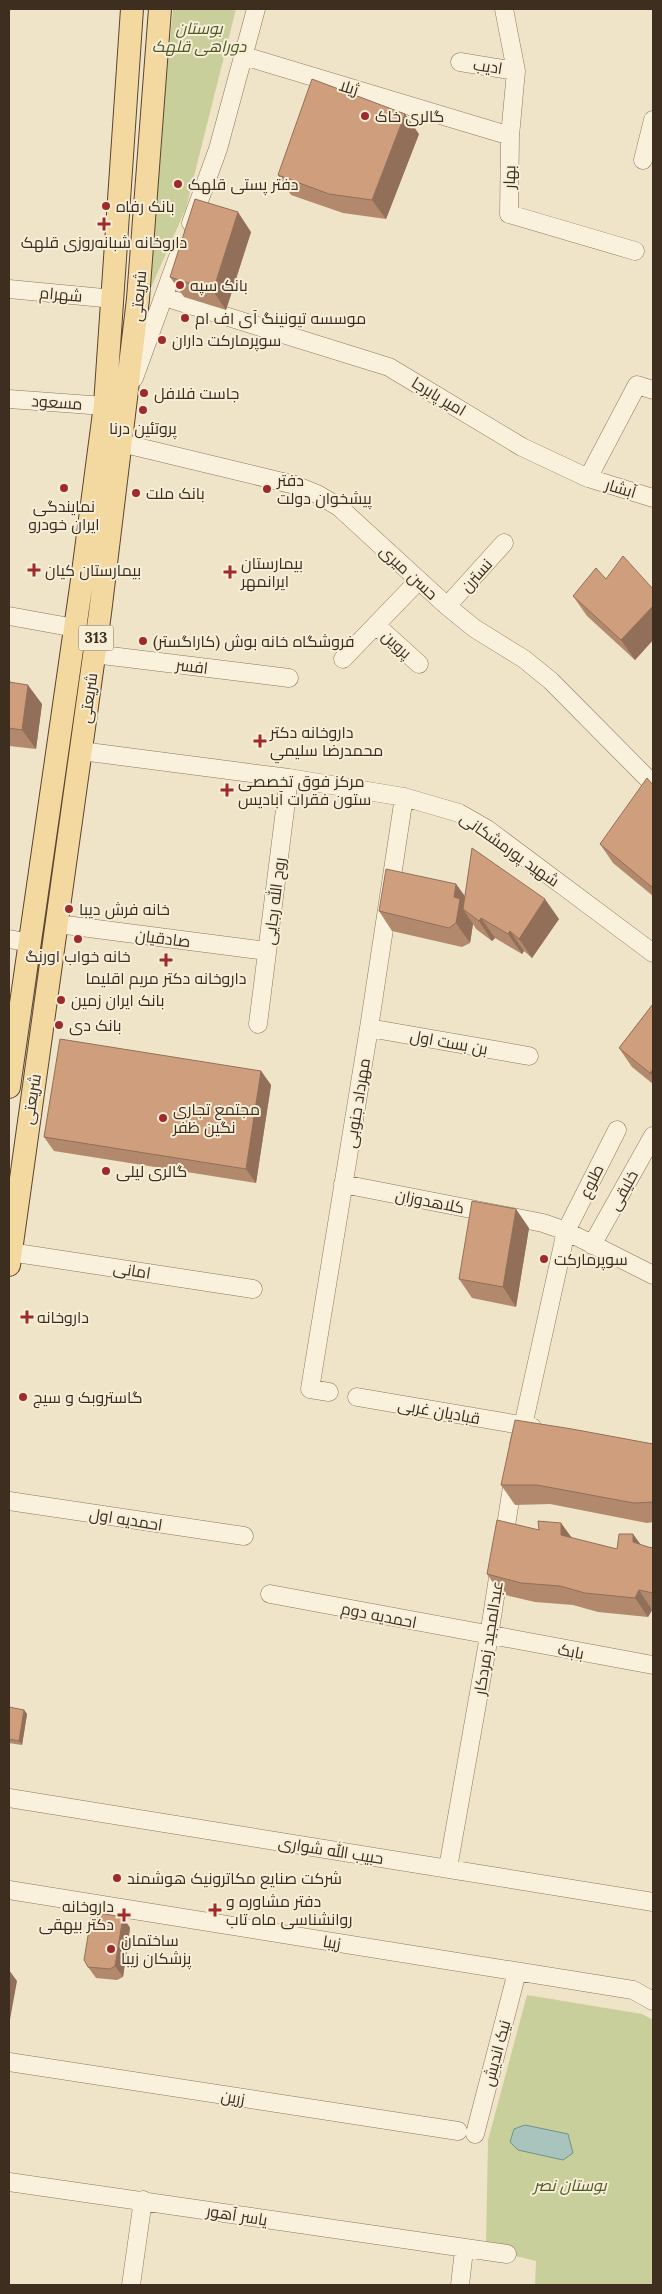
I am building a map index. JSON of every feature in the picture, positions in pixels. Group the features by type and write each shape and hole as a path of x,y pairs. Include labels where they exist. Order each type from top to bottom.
{"main road":[{"name":"شریعتی","path":"10,1259 16,1145 58,924 121,443 114,299 132,9"},
{"name":"شریعتی","path":"9,1087 20,941 75,628 138,299 160,9"}],"street":[{"path":"118,405 164,297 218,149 256,9"},
{"name":"بهار","path":"504,9 516,71 510,136 509,214 635,251"},
{"name":"ژیلا","path":"244,56 510,136"},
{"name":"ادیب","path":"460,62 516,71"},
{"path":"642,160 653,120"},
{"name":"شهرام","path":"9,289 114,299"},
{"name":"امیر پابرجا","path":"164,297 389,367 522,447 588,478"},
{"path":"588,478 637,384 653,390"},
{"name":"مسعود","path":"9,399 118,405"},
{"name":"حسن میری","path":"121,443 295,486 318,494 339,507 447,606 474,628 524,659 551,681 653,784"},
{"name":"آبشار","path":"588,478 653,498"},
{"name":"نسترن","path":"447,606 504,543"},
{"name":"پروین","path":"343,659 419,580"},
{"path":"9,616 75,628"},
{"name":"پروین","path":"376,625 419,664"},
{"name":"افسر","path":"94,654 289,678"},
{"name":"شهید پورمشکانی","path":"81,751 289,778 404,797 459,813 487,829 653,953"},
{"name":"روح الله رجایی","path":"258,1024 289,778"},
{"name":"مهرداد جنوبی","path":"328,1392 310,1390 369,1028 404,797"},
{"name":"صادقیان","path":"58,924 267,952"},
{"name":"بن بست اول","path":"369,1028 530,1056"},
{"name":"طلوع","path":"566,1231 617,1130"},
{"name":"خلیقی","path":"592,1245 653,1136"},
{"name":"کلاهدوزان","path":"343,1184 521,1218 566,1231 592,1245 651,1269"},
{"name":"عبدالمجید زمردکار","path":"448,1868 489,1636 522,1426 566,1231"},
{"name":"امانی","path":"10,1259 253,1288"},
{"name":"قبادیان غربی","path":"357,1397 550,1430"},
{"name":"احمدیه اول","path":"9,1501 244,1536"},
{"name":"احمدیه دوم","path":"270,1594 489,1636"},
{"name":"بابک","path":"489,1636 653,1665"},
{"name":"حبیب الله شواری","path":"9,1798 653,1902"},
{"name":"زیبا","path":"9,1890 633,1990 653,2001"},
{"name":"نیک اندیش","path":"466,2132 517,1972"},
{"name":"زرین","path":"9,2062 466,2132"},
{"name":"یاسر آهور","path":"9,2182 143,2200 464,2250 507,2254"},
{"path":"132,2285 143,2200"},
{"path":"460,2285 464,2250"}],"green space":[{"name":"بوستان دوراهی قلهک","path":"173,9 236,9 186,208 150,290 154,200"},
{"name":"بوستان نصر","path":"527,1995 642,2014 653,2020 653,2285 535,2285 536,2261 507,2254 486,2244 488,2140"}],"water":[{"path":"525,2125 568,2134 573,2153 563,2160 518,2150 510,2142 514,2129"}],"building":[{"path":"312,79 405,114 372,200 329,194 278,175"},
{"path":"195,199 238,212 213,291 170,277"},
{"path":"623,556 653,589 653,606 621,640 573,596 596,568 606,579"},
{"path":"9,682 28,685 22,730 9,728"},
{"path":"647,778 653,785 653,888 600,844"},
{"path":"472,848 545,899 519,939 510,931 508,934 481,918 479,921 463,909"},
{"path":"386,869 456,884 454,897 460,899 456,923 449,928 379,911"},
{"path":"653,1004 653,1069 650,1073 619,1048"},
{"name":"مجتمع تجاری نگین ظفر","path":"60,1039 261,1071 246,1169 44,1137"},
{"path":"472,1201 516,1209 503,1287 459,1279"},
{"path":"515,1420 653,1444 653,1502 634,1503 537,1485 501,1485"},
{"path":"497,1520 539,1530 538,1521 561,1523 561,1535 617,1549 619,1534 633,1534 633,1542 653,1548 653,1593 639,1590 635,1598 585,1593 560,1586 521,1583 487,1574"},
{"path":"9,1707 24,1710 19,1741 9,1739"},
{"path":"92,1912 123,1917 115,1966 110,1969 88,1967 84,1960"}],"place":[{"name":"گالری خاک","path":"365,116"},
{"name":"دفتر پستی قلهک","path":"178,184"},
{"name":"بانک رفاه","path":"106,206"},
{"name":"داروخانه شبانه‌روزی قلهک","path":"104,224"},
{"name":"بانک سپه","path":"180,285"},
{"name":"موسسه تیونینگ آی اف ام","path":"185,318"},
{"name":"سوپرمارکت داران","path":"162,340"},
{"name":"جاست فلافل","path":"144,393"},
{"name":"پروتئین درنا","path":"143,410"},
{"name":"نمایندگی ایران خودرو","path":"64,488"},
{"name":"دفتر پیشخوان دولت","path":"267,489"},
{"name":"بانک ملت","path":"136,493"},
{"name":"بیمارستان کیان","path":"34,570"},
{"name":"بیمارستان ایرانمهر","path":"230,572"},
{"name":"فروشگاه خانه بوش (کاراگستر)","path":"143,641"},
{"name":"داروخانه دكتر محمدرضا سليمي","path":"260,741"},
{"name":"مرکز فوق تخصصی ستون فقرات آبادیس","path":"227,790"},
{"name":"خانه فرش دیبا","path":"69,909"},
{"name":"خانه خواب اورنگ","path":"78,939"},
{"name":"داروخانه دکتر مریم اقلیما","path":"166,960"},
{"name":"بانک ایران زمین","path":"61,1000"},
{"name":"بانک دی","path":"59,1025"},
{"name":"مجتمع تجاری نگین ظفر","path":"163,1118"},
{"name":"گالری لیلی","path":"106,1171"},
{"name":"سوپرمارکت","path":"544,1259"},
{"name":"داروخانه","path":"27,1317"},
{"name":"گاستروبک و سیج","path":"23,1397"},
{"name":"شرکت صنایع مکاترونیک هوشمند","path":"117,1878"},
{"name":"دفتر مشاوره و روانشناسی ماه تاب","path":"215,1910"},
{"name":"داروخانه دکتر بیهقی","path":"124,1915"},
{"name":"ساختمان پزشکان زیبا","path":"111,1949"}]}
